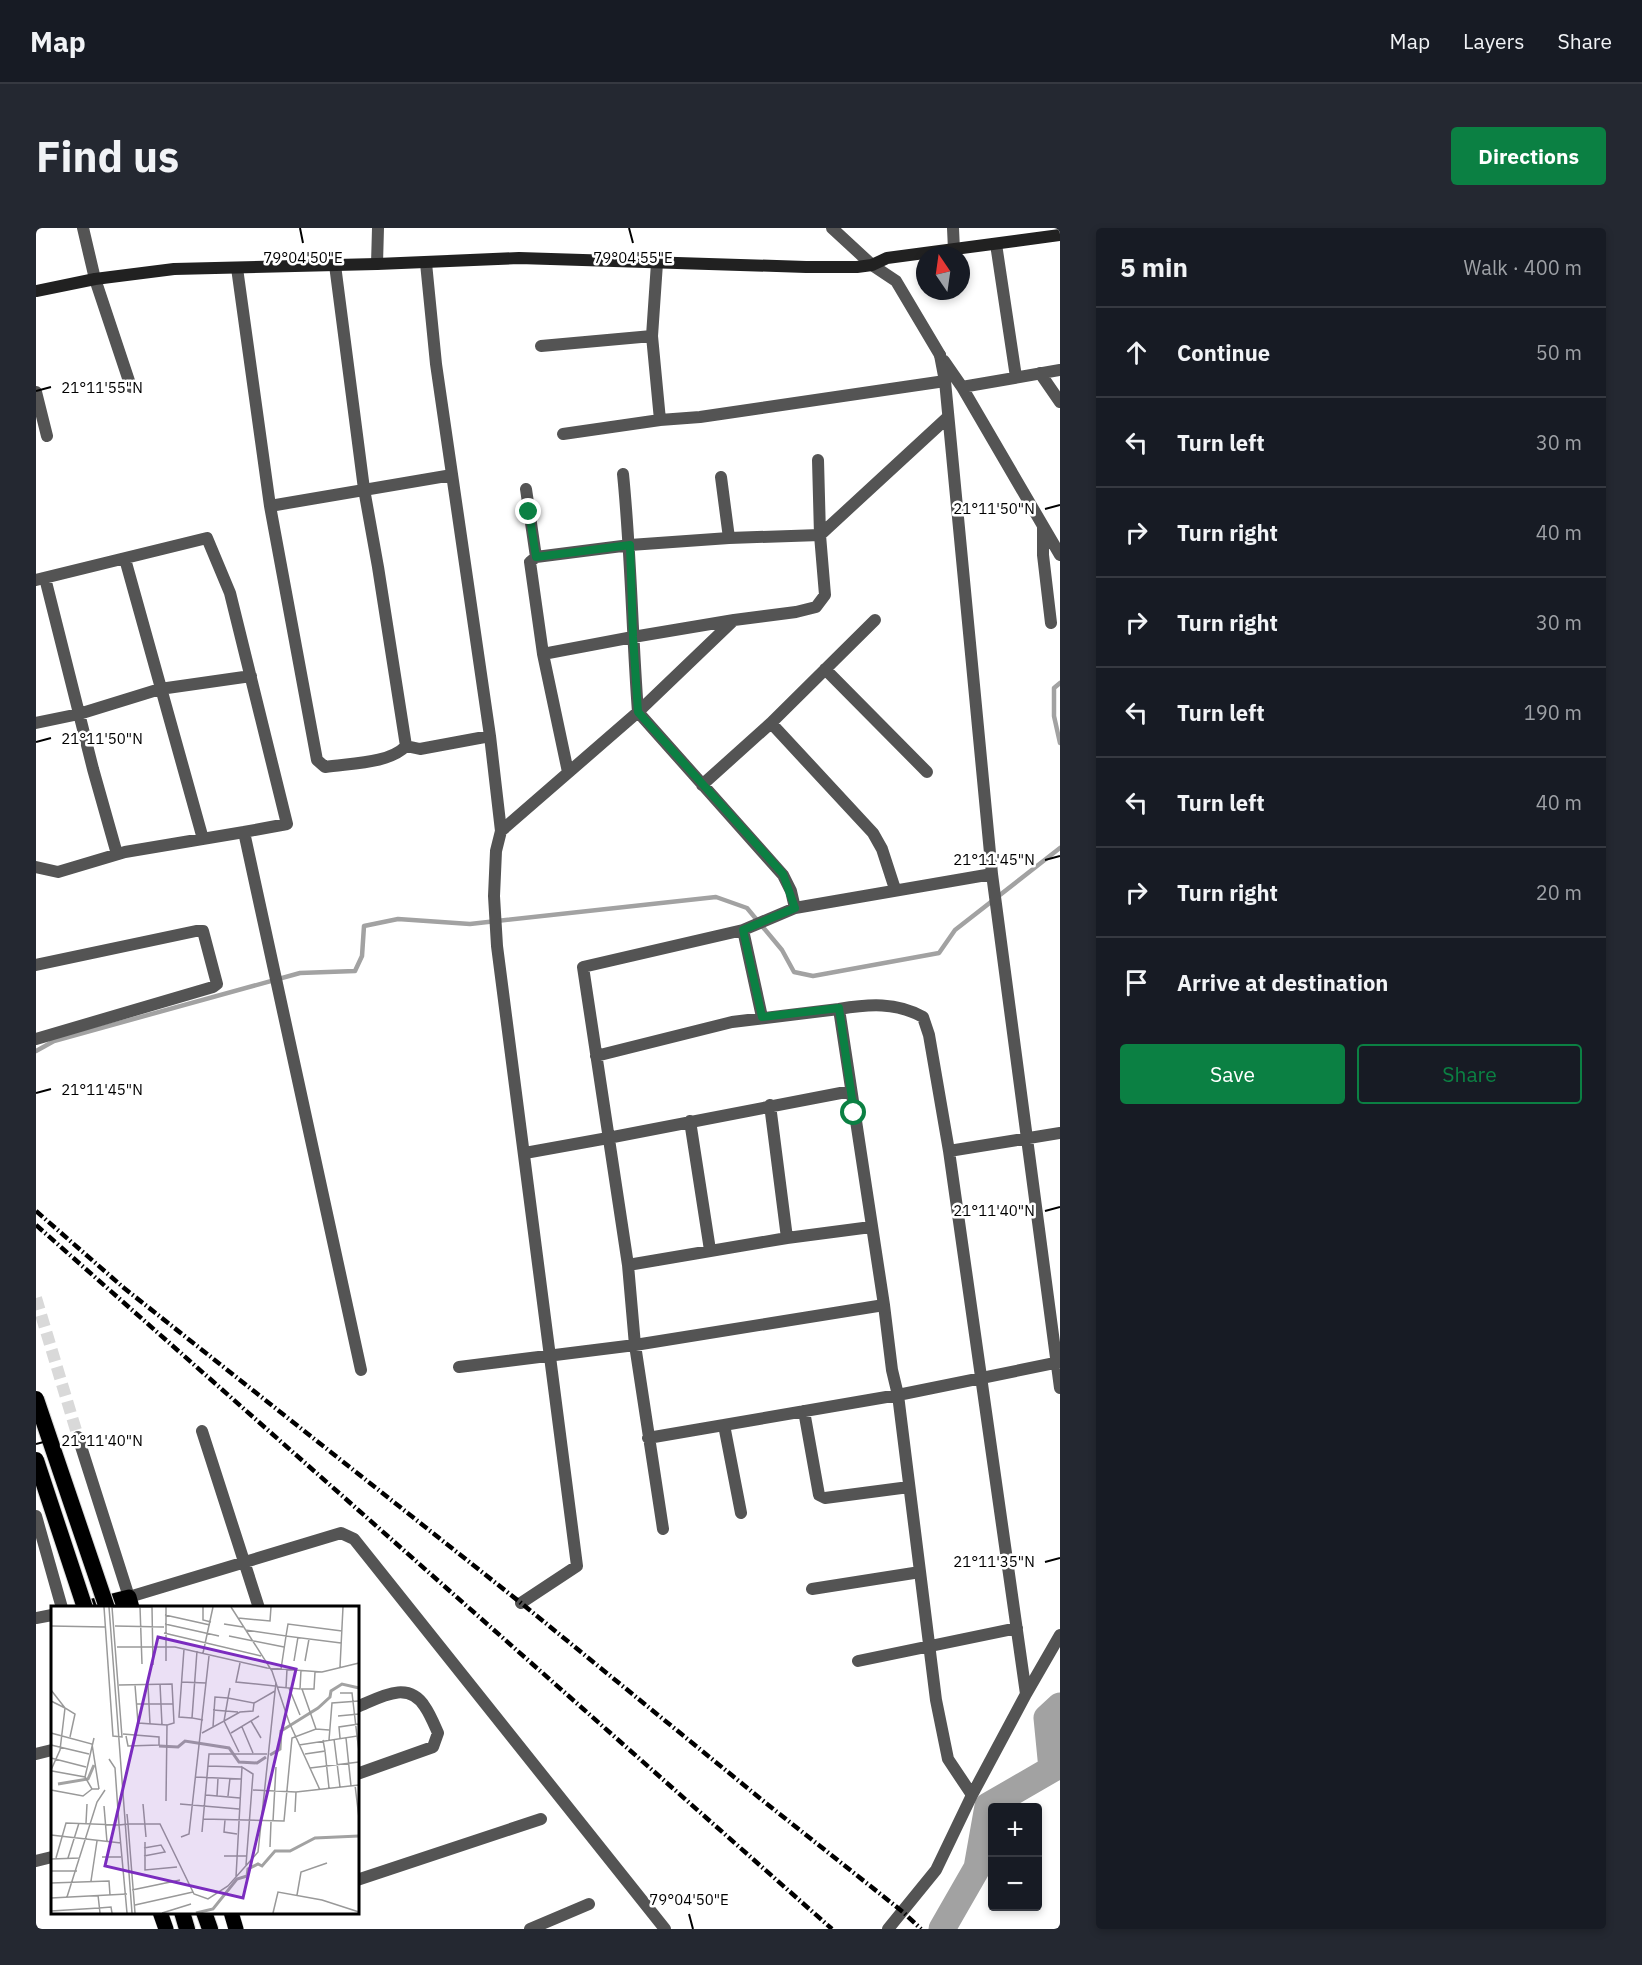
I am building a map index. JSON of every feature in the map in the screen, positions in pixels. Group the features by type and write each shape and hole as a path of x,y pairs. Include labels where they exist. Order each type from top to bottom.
{"highway":[{"path":"36,1399 106,1606"},
{"path":"36,1460 84,1606"},
{"path":"183,1914 187,1929"},
{"path":"205,1914 210,1929"}],"main road":[{"path":"970,248 1060,235"},
{"path":"36,291 95,279 174,269 426,263 519,258 857,267 872,265 887,258 916,255"},
{"path":"100,1606 131,1602"},
{"path":"161,1914 165,1929"},
{"path":"232,1914 236,1929"}],"street":[{"path":"83,228 95,279 131,387"},
{"path":"377,264 378,228"},
{"path":"832,228 872,265 896,281 962,387 1060,555"},
{"path":"952,228 954,246"},
{"path":"996,244 1017,377"},
{"path":"426,263 436,364 490,736 501,831 496,851 494,896 497,946 577,1566 522,1603"},
{"path":"657,263 652,336 660,420"},
{"path":"335,265 364,489 406,746"},
{"path":"237,268 270,506 317,760 325,766 390,758 406,746"},
{"path":"541,346 652,336"},
{"path":"940,355 945,381 992,874 1060,1388"},
{"path":"962,387 1060,370"},
{"path":"1040,373 1060,402"},
{"path":"563,434 660,420 700,417 945,381"},
{"path":"36,392 47,436"},
{"path":"568,772 543,654 530,562 536,557 630,545 820,535 948,417"},
{"path":"543,654 816,607 825,595 820,535 818,460"},
{"path":"623,474 630,545 638,712 783,874 795,908"},
{"path":"270,506 452,475"},
{"path":"721,477 729,538"},
{"path":"525,489 536,557"},
{"path":"1043,525 1042,555 1051,622"},
{"path":"36,867 58,872 117,854 287,824 230,593 207,538 40,579 117,854"},
{"path":"124,559 203,839"},
{"path":"501,831 638,712 734,620"},
{"path":"702,785 771,723 875,620"},
{"path":"825,669 927,772"},
{"path":"36,723 79,714 160,689 251,676"},
{"path":"771,723 873,833 882,849 895,890"},
{"path":"406,746 420,749 490,736"},
{"path":"244,832 360,1370"},
{"path":"663,1529 635,1345 628,1265 583,967 743,930 795,908 992,874"},
{"path":"743,930 762,1017"},
{"path":"36,965 203,931 217,984 36,1039"},
{"path":"597,1056 732,1022 762,1017 871,1004 910,1010 923,1017 949,1151 1026,1694"},
{"path":"839,1008 892,1370 898,1395 936,1700 948,1759 972,1795"},
{"path":"525,1153 851,1091"},
{"path":"770,1105 787,1238"},
{"path":"690,1121 710,1250"},
{"path":"949,1151 1060,1133"},
{"path":"628,1265 710,1250 871,1227"},
{"path":"459,1367 635,1345 884,1305"},
{"path":"648,1438 898,1395 1058,1362"},
{"path":"804,1411 819,1495 825,1498 909,1487"},
{"path":"724,1425 741,1513"},
{"path":"201,1431 258,1606"},
{"path":"78,1437 131,1602 341,1533 354,1539 665,1929"},
{"path":"36,1516 61,1606"},
{"path":"812,1589 920,1572"},
{"path":"36,1618 51,1615"},
{"path":"858,1661 1017,1628"},
{"path":"888,1929 936,1870 972,1795 1060,1635"},
{"path":"358,1707 396,1691 412,1694 425,1705 438,1733 433,1747 358,1774"},
{"path":"36,1754 51,1750"},
{"path":"358,1880 541,1819"},
{"path":"36,1861 51,1857"},
{"path":"530,1929 589,1905"}],"waterway":[{"path":"1060,683 1054,688 1054,716 1060,743"},
{"path":"36,1051 54,1041 300,973 355,971 362,956 364,926 398,919 470,924 716,897 747,908 782,950 794,972 813,976 939,953 955,930 1060,848"},
{"path":"942,1929 977,1868 988,1806 1052,1769 1047,1718 1060,1706"}],"tunnel":[{"path":"36,1298 78,1437"}],"railway":[{"path":"36,1211 124,1288 521,1603 903,1912 921,1929"},
{"path":"36,1225 832,1929"}],"route":[{"path":"529,512 536,557 630,545 638,712 783,874 791,891 795,908 743,930 762,1017 839,1008 854,1113"}]}
